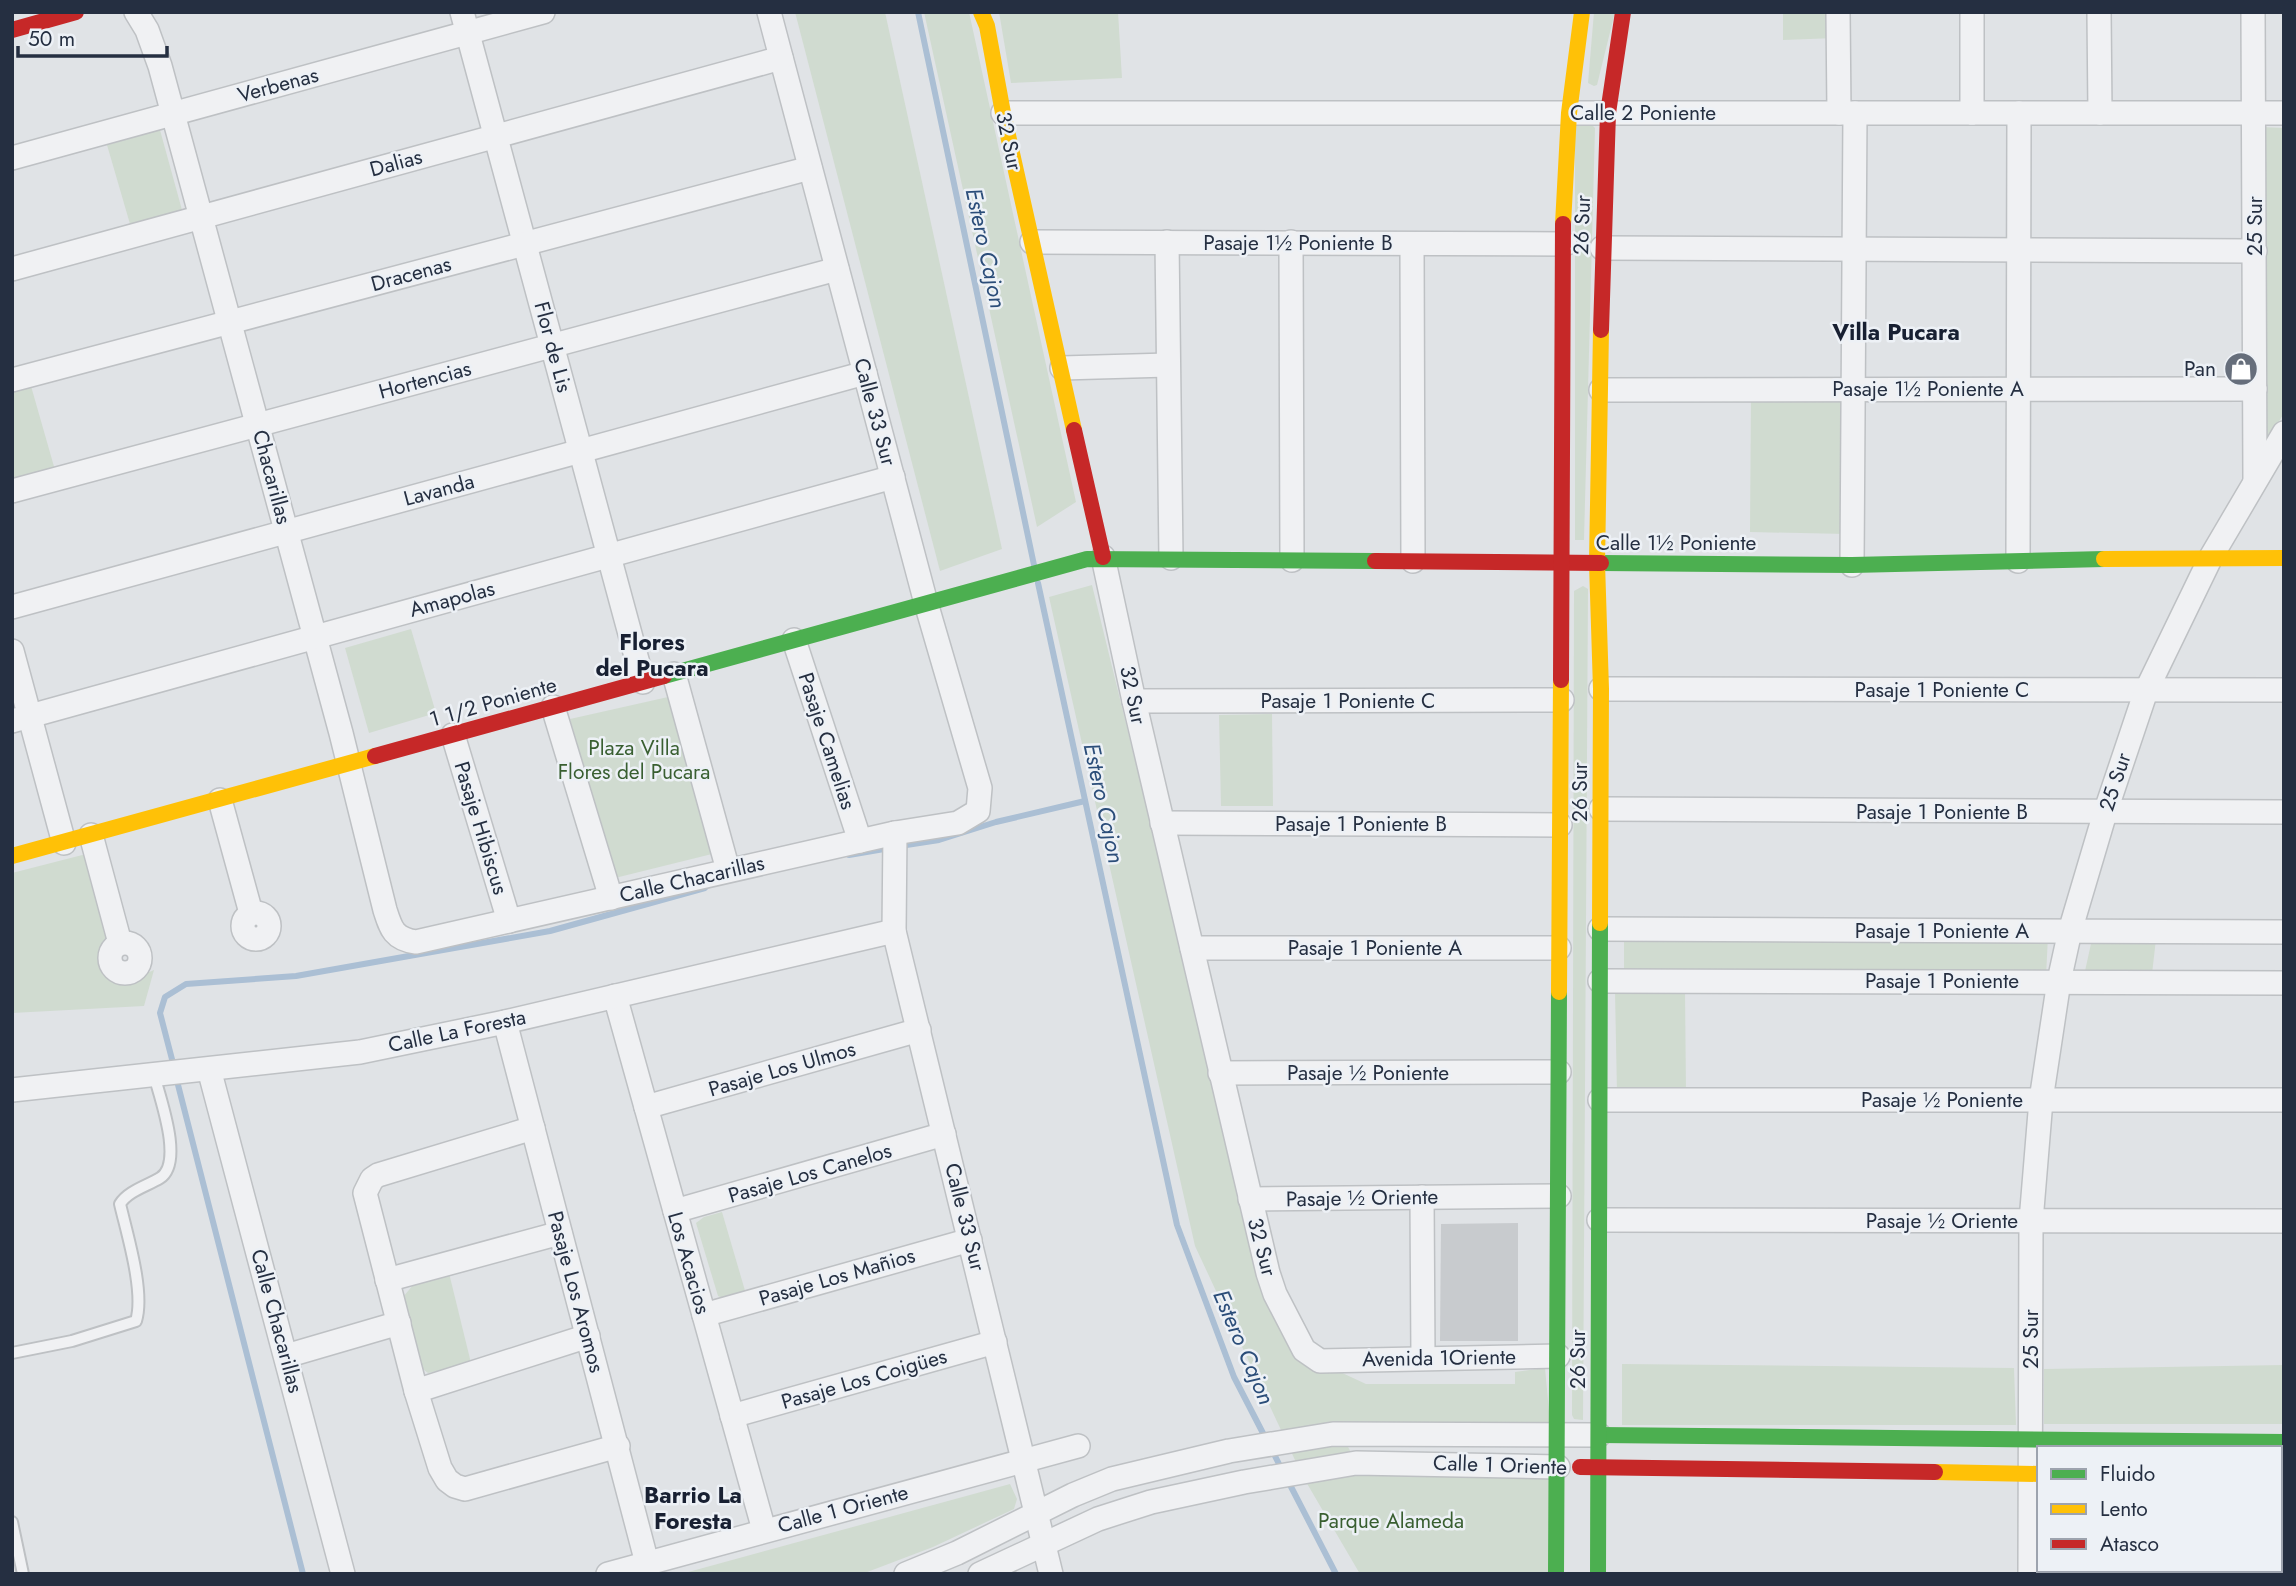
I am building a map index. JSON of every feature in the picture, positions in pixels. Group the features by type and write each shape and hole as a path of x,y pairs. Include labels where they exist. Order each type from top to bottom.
{"street":[{"path":"12,30 76,12"},
{"name":"Chacarillas","path":"136,12 147,30 173,113 315,637 387,918 397,935 404,940"},
{"name":"Verbenas","path":"12,158 173,113 465,23 543,12"},
{"name":"Calle 33 Sur","path":"769,12 926,603 981,789 978,811"},
{"name":"32 Sur","path":"981,12 987,26 1003,113 1062,368 1134,701 1250,1199 1275,1294 1304,1350 1320,1361"},
{"name":"26 Sur","path":"1556,1574 1559,1434 1563,191 1569,113 1582,12"},
{"name":"26 Sur","path":"1598,1574 1601,689 1597,563 1602,248 1608,113 1623,12"},
{"path":"1838,12 1855,250 1852,565"},
{"path":"1972,12 1972,113"},
{"path":"2099,12 2100,113"},
{"name":"25 Sur","path":"2030,1574 2035,1474 2031,1439 2031,1221 2041,1100 2059,981 2070,931 2105,813 2146,691 2211,557 2255,480 2253,12"},
{"name":"Flor de Lis","path":"465,23 643,682"},
{"name":"Dalias","path":"12,269 781,58"},
{"name":"Calle 2 Poniente","path":"1003,113 2284,113"},
{"path":"2018,113 2018,561"},
{"name":"Dracenas","path":"12,380 810,168"},
{"name":"Pasaje 1½ Poniente B","path":"1032,242 1564,244"},
{"path":"1167,242 1171,558"},
{"path":"1291,243 1292,559"},
{"path":"1412,244 1413,561"},
{"path":"1602,248 2255,251"},
{"name":"Hortencias","path":"12,491 837,269"},
{"path":"1062,368 1168,365"},
{"name":"Lavanda","path":"12,607 865,373"},
{"name":"Pasaje 1½ Poniente A","path":"1601,390 2255,389"},
{"path":"2255,480 2284,433"},
{"name":"Amapolas","path":"21,719 893,477"},
{"name":"Calle 1½ Poniente","path":"986,587 1069,563 1104,557 1852,565 2211,557 2284,558"},
{"name":"1 1/2 Poniente","path":"12,856 986,587"},
{"name":"Pasaje Camelias","path":"794,640 860,841"},
{"path":"12,651 21,719 64,843"},
{"path":"674,674 728,870"},
{"name":"Pasaje 1 Poniente C","path":"1601,689 2284,690"},
{"name":"Pasaje 1 Poniente C","path":"1134,701 1562,701"},
{"path":"554,707 611,898"},
{"name":"Pasaje Hibiscus","path":"453,735 509,921"},
{"path":"220,800 251,914"},
{"name":"Pasaje 1 Poniente B","path":"1601,809 2284,812"},
{"name":"Calle Chacarillas","path":"404,940 416,942 895,833 958,824 978,811"},
{"name":"Pasaje 1 Poniente B","path":"1162,823 1560,825"},
{"name":"Calle 33 Sur","path":"895,833 894,931 1051,1574"},
{"path":"91,835 120,943"},
{"name":"Pasaje 1 Poniente A","path":"1600,929 2284,932"},
{"name":"Calle La Foresta","path":"12,1090 360,1052 505,1022 894,931"},
{"name":"Pasaje 1 Poniente A","path":"1192,948 1559,948"},
{"name":"Pasaje 1 Poniente","path":"1600,981 2284,984"},
{"name":"Los Acacios","path":"615,996 764,1530"},
{"name":"Pasaje Los Aromos","path":"505,1022 648,1563"},
{"name":"Pasaje Los Ulmos","path":"646,1107 919,1030"},
{"name":"Calle Chacarillas","path":"200,1070 286,1356 343,1574"},
{"name":"Pasaje ½ Poniente","path":"1220,1073 1559,1072"},
{"name":"Pasaje ½ Poniente","path":"1600,1100 2284,1100"},
{"path":"533,1128 385,1173 372,1179 365,1193 416,1391 440,1468 447,1480 465,1489 618,1446"},
{"name":"Pasaje Los Canelos","path":"675,1211 944,1134"},
{"name":"Pasaje ½ Oriente","path":"1250,1199 1559,1196"},
{"path":"1422,1197 1423,1358"},
{"name":"Pasaje ½ Oriente","path":"1600,1220 2284,1221"},
{"path":"387,1280 560,1233"},
{"name":"Pasaje Los Mañios","path":"704,1315 970,1240"},
{"path":"286,1356 398,1323"},
{"path":"416,1391 588,1336"},
{"name":"Pasaje Los Coigües","path":"732,1416 995,1342"},
{"name":"Avenida 1Oriente","path":"1320,1361 1558,1356"},
{"path":"906,1574 957,1553 1112,1479 1229,1451 1306,1437 1366,1432 2284,1442"},
{"name":"Calle 1 Oriente","path":"608,1574 1078,1446"},
{"name":"Calle 1 Oriente","path":"980,1574 1098,1519 1151,1502 1356,1462 2035,1474"}],"lane":[{"path":"12,1353 72,1341 136,1321 139,1311 138,1294 120,1204 124,1198 164,1175 169,1166 170,1146 158,1074"},
{"path":"12,1522 23,1574"}],"green space":[{"path":"795,12 885,12 1002,549 940,571"},
{"path":"924,12 969,12 1076,502 1037,527"},
{"path":"999,12 1118,12 1122,78 1011,83"},
{"path":"1594,12 1615,12 1597,85 1594,86 1588,83"},
{"path":"1783,12 1836,12 1836,38 1783,40"},
{"path":"1589,122 1595,128 1584,540 1575,540 1575,125"},
{"path":"2260,127 2284,128 2284,413 2265,445"},
{"path":"160,130 182,210 130,224 107,145"},
{"path":"31,386 55,470 12,483 12,392"},
{"path":"1751,397 1847,398 1846,534 1750,532"},
{"name":"Parque Alameda","path":"1092,585 1264,1286 1305,1365 1338,1371 1366,1384 1515,1384 1515,1372 1545,1368 1550,1422 1336,1424 1356,1462 1562,1476 1562,1574 1360,1574 1302,1475 1195,1246 1049,597"},
{"path":"1583,586 1588,589 1583,1420 1574,1419 1572,1415 1574,591"},
{"path":"411,629 436,713 369,733 345,648"},
{"name":"Plaza Villa Flores del Pucara","path":"668,697 712,854 615,878 570,719"},
{"path":"1272,714 1273,806 1221,806 1219,715"},
{"path":"94,852 115,943 109,953 112,962 120,974 125,976 138,976 154,970 144,1006 12,1013 12,873"},
{"path":"1624,936 2048,936 2046,977 1624,977"},
{"path":"2092,939 2156,939 2152,974 2085,971"},
{"path":"1615,991 1685,991 1686,1092 1617,1093"},
{"path":"722,1212 746,1294 726,1300 718,1296 696,1223 704,1217"},
{"path":"449,1273 471,1363 428,1373 419,1366 404,1296 413,1285"},
{"path":"1622,1364 2014,1368 2016,1425 1622,1425"},
{"path":"2284,1365 2284,1424 2044,1424 2044,1369"},
{"path":"1010,1484 1017,1499 1014,1509 933,1547 862,1574 681,1574"}],"building":[{"path":"1518,1223 1518,1341 1440,1341 1441,1224"}],"waterway":[{"name":"Estero Cajon","path":"918,12 1034,565"},
{"name":"Estero Cajon","path":"1038,583 1177,1225 1234,1377 1266,1439"},
{"path":"900,846 939,840 996,822 1085,801"},
{"path":"849,855 890,848"},
{"path":"174,1067 160,1013 165,997 186,984 296,976 550,931 705,888"},
{"path":"176,1077 303,1574"},
{"name":"Estero Cajon","path":"1271,1448 1282,1470"},
{"name":"Estero Cajon","path":"1287,1479 1336,1574"}],"traffic: fast":[{"path":"664,676 1087,559 1375,561"},
{"path":"1601,563 1852,565 2104,559"},
{"path":"1598,1574 1600,923"},
{"path":"1556,1574 1559,992"},
{"path":"1599,1435 2284,1442"}],"traffic: slow":[{"path":"981,12 987,26 1003,113 1074,430"},
{"path":"1563,224 1569,113 1582,12"},
{"path":"1600,923 1601,689 1597,563 1601,330"},
{"path":"2104,559 2284,558"},
{"path":"1559,992 1561,680"},
{"path":"12,856 375,756"},
{"path":"1935,1472 2037,1474"}],"traffic: jam":[{"path":"12,30 76,12"},
{"path":"1601,330 1608,113 1623,12"},
{"path":"1561,680 1563,224"},
{"path":"1074,430 1103,557"},
{"path":"1375,561 1601,563"},
{"path":"375,756 664,676"},
{"path":"1580,1467 1935,1472"}],"place":[{"name":"Pan","path":"2241,369"}],"district":[{"name":"Villa Pucara","path":"1896,332"},
{"name":"Flores del Pucara","path":"652,655"},
{"name":"Barrio La Foresta","path":"693,1508"}]}
